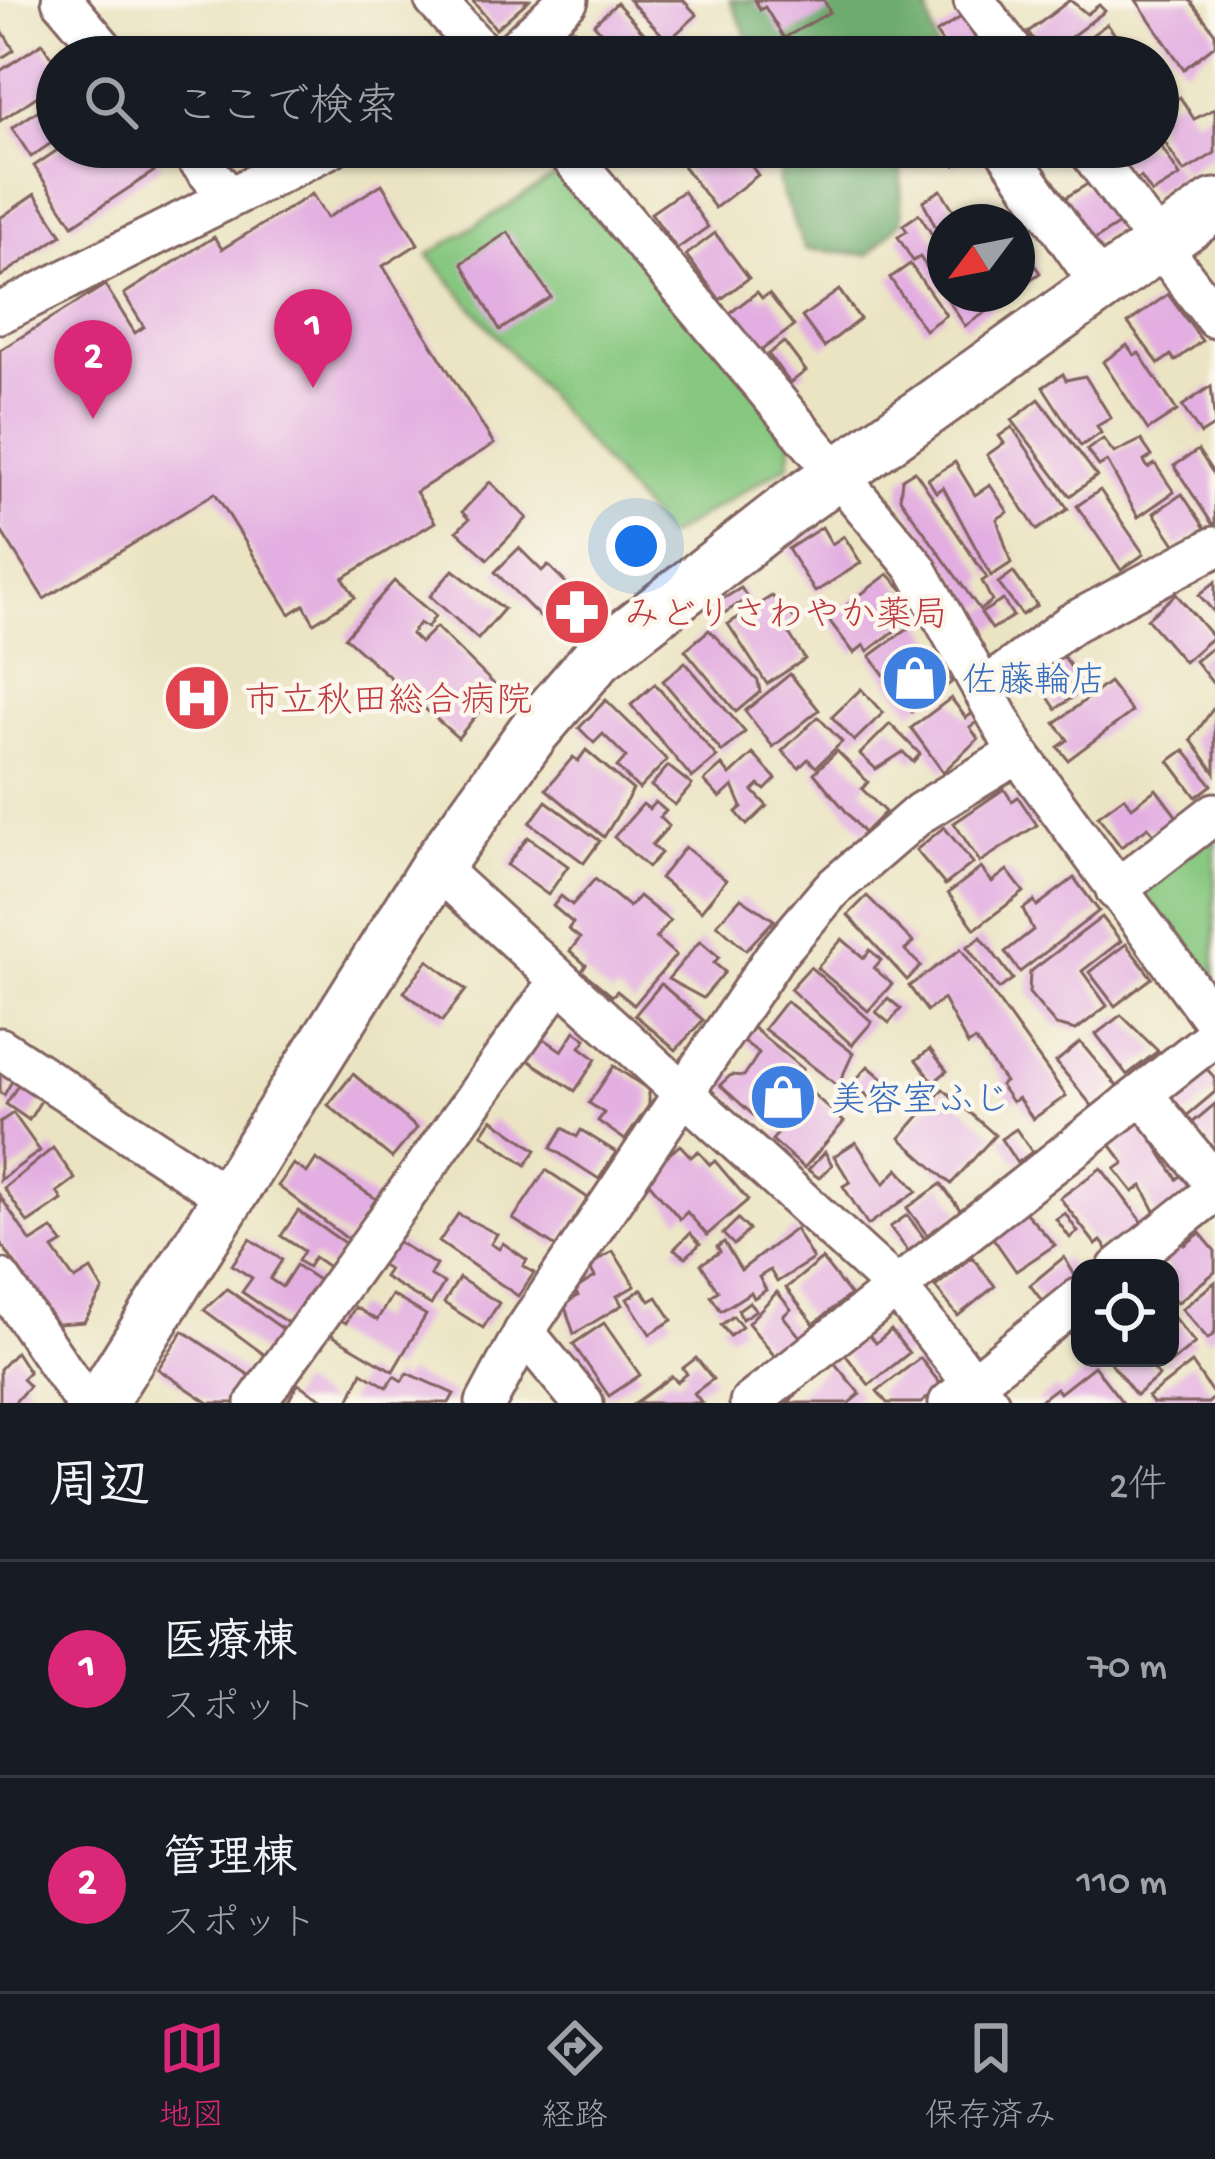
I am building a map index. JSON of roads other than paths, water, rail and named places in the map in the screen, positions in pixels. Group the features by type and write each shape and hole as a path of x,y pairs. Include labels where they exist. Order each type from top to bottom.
{"street":[{"path":"62,0 92,36"},
{"path":"435,0 467,36"},
{"path":"529,36 568,0"},
{"path":"974,0 1001,36"},
{"path":"205,168 229,196"},
{"path":"0,313 287,168"},
{"path":"581,168 916,568 1018,753 1215,1022"},
{"path":"1019,168 1102,286"},
{"path":"1102,168 1215,318"},
{"path":"100,1403 436,867 534,731 598,657 841,474 1215,205"},
{"path":"983,690 1072,623 1215,547"},
{"path":"486,1403 524,1332 679,1092 775,956 831,890 920,813 1018,753"},
{"path":"1116,890 1215,813"},
{"path":"436,867 896,1287 971,1397 1071,1306"},
{"path":"256,1403 559,980"},
{"path":"750,1403 1215,1036"},
{"path":"0,1048 230,1199"},
{"path":"1129,1259 1215,1187 1144,1096"},
{"path":"0,1279 85,1403"},
{"path":"524,1332 584,1403"}],"place":[{"name":"医療棟","path":"313,388"},
{"name":"管理棟","path":"93,419"},
{"name":"みどりさわやか薬局","path":"577,612"},
{"name":"佐藤輪店","path":"915,678"},
{"name":"市立秋田総合病院","path":"197,698"},
{"name":"美容室ふじ","path":"783,1097"}]}
